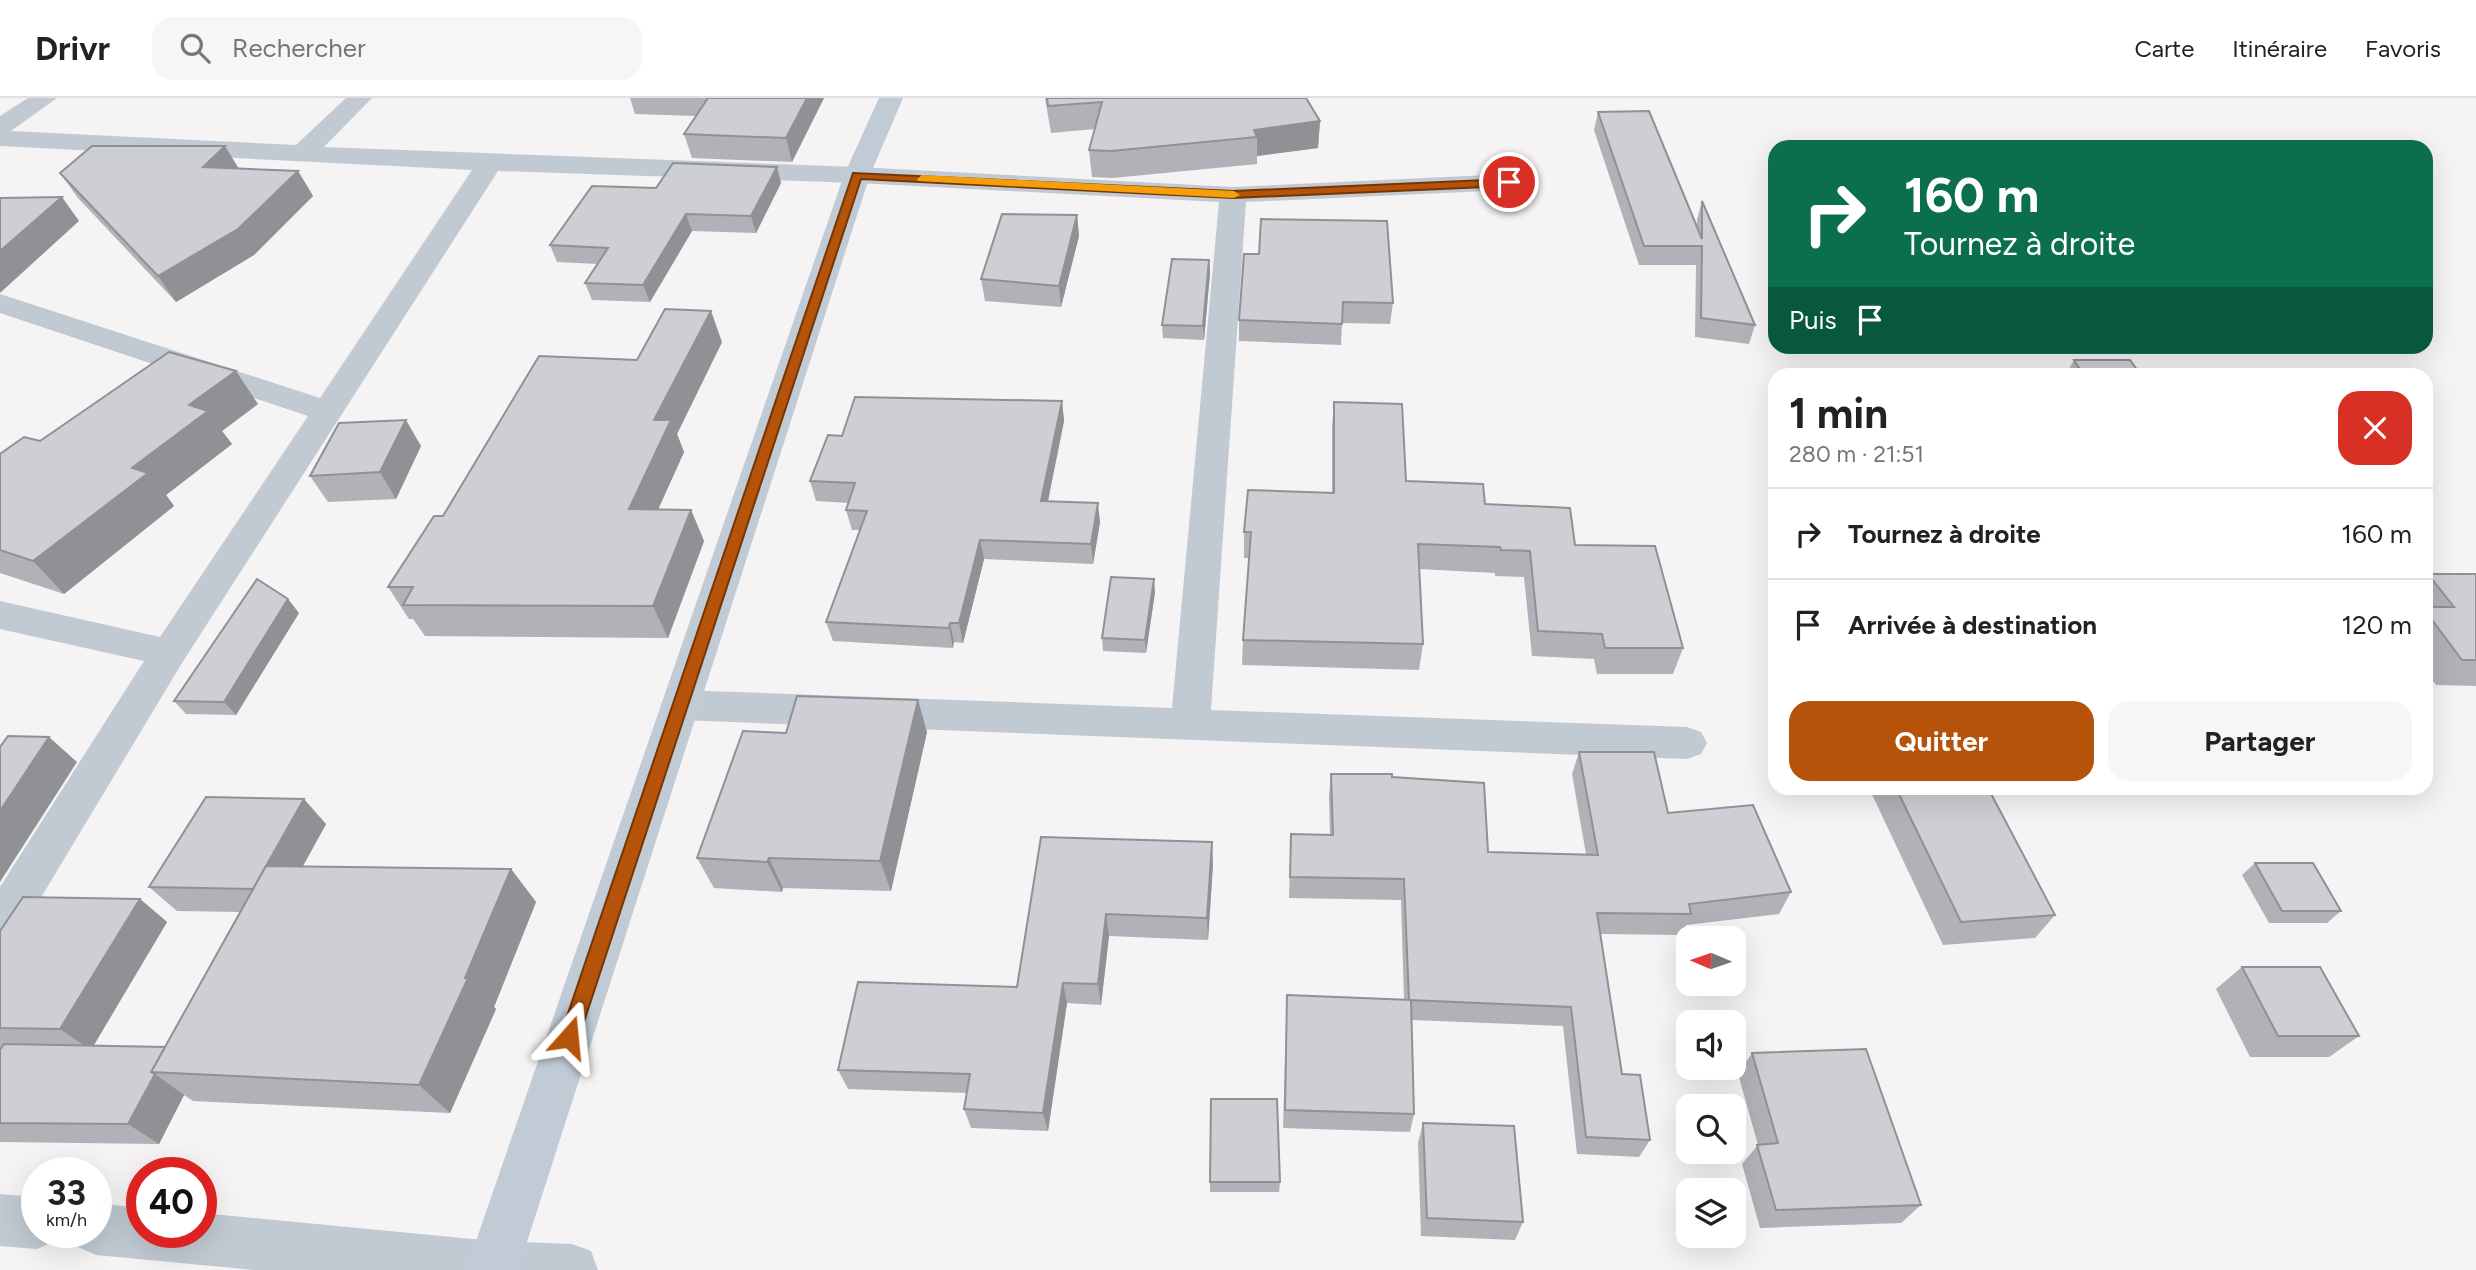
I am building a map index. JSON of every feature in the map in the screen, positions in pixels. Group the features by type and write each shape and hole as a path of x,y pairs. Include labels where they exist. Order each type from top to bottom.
{"street":[{"path":"0,127 45,98"},
{"path":"303,153 360,98"},
{"path":"492,1268 857,175 891,98"},
{"path":"0,138 490,163 857,175 1233,195 1509,182"},
{"path":"0,925 169,653 490,163"},
{"path":"1190,722 1233,195"},
{"path":"0,303 326,411"},
{"path":"0,615 169,653"},
{"path":"680,705 1190,722 1687,743"},
{"path":"0,1220 21,1222"},
{"path":"112,1231 492,1268 572,1270"}],"building":[{"path":"708,98 807,98 786,138 684,134"},
{"path":"1047,98 1306,98 1320,121 1254,130 1257,137 1111,151 1089,150 1102,102 1048,106"},
{"path":"1649,111 1702,239 1702,201 1755,325 1701,318 1702,246 1644,246 1598,112"},
{"path":"92,146 225,146 203,167 298,171 238,229 158,276 60,173"},
{"path":"673,163 777,167 751,216 686,214 643,285 585,283 608,248 550,245 592,186 656,188"},
{"path":"62,197 0,251 0,198"},
{"path":"1002,214 1077,215 1059,286 981,279"},
{"path":"1261,219 1387,221 1393,303 1343,302 1342,324 1239,320 1244,254 1259,254"},
{"path":"1172,259 1209,260 1203,326 1162,325"},
{"path":"665,309 711,311 654,420 671,420 629,509 691,510 653,606 403,605 413,587 388,587 434,516 443,516 539,356 637,360"},
{"path":"169,352 236,371 189,405 208,411 132,468 148,473 33,561 0,550 0,454 24,437 40,441"},
{"path":"2074,360 2130,360 2136,368 2079,368"},
{"path":"855,397 1062,401 1041,501 1098,503 1091,544 980,540 959,623 950,623 949,628 826,622 867,511 846,510 855,483 810,481 828,435 842,436"},
{"path":"1334,402 1402,404 1406,481 1483,484 1485,504 1570,508 1575,545 1655,546 1683,648 1605,648 1602,634 1538,631 1530,551 1501,550 1500,547 1418,544 1423,644 1243,640 1251,532 1244,532 1248,490 1334,493"},
{"path":"406,420 380,472 310,476 339,423"},
{"path":"2433,574 2476,574 2476,660 2462,660 2433,621 2433,607 2454,607 2433,580"},
{"path":"1111,577 1154,579 1145,640 1102,638"},
{"path":"257,579 288,599 224,702 174,701"},
{"path":"797,696 918,700 880,861 769,858 767,862 697,858 743,731 786,733"},
{"path":"8,736 49,737 0,811 0,747"},
{"path":"1579,752 1654,752 1668,813 1753,805 1791,892 1689,904 1691,914 1597,913 1622,1074 1640,1075 1650,1140 1586,1137 1571,1007 1409,1000 1404,879 1290,877 1291,834 1333,835 1331,774 1392,774 1392,777 1484,783 1488,852 1598,855"},
{"path":"1899,795 1992,795 2055,915 1961,922"},
{"path":"206,797 304,799 253,889 149,887"},
{"path":"1041,837 1212,842 1207,918 1106,914 1098,984 1063,983 1043,1113 964,1109 970,1074 838,1070 858,982 1017,987"},
{"path":"2255,863 2313,863 2341,911 2282,911"},
{"path":"266,866 511,869 465,978 468,978 419,1085 151,1072"},
{"path":"23,897 140,899 60,1029 0,1028 0,931"},
{"path":"2242,967 2320,967 2359,1036 2278,1036"},
{"path":"1287,995 1411,1000 1414,1114 1285,1110"},
{"path":"4,1044 165,1047 151,1072 155,1074 128,1124 0,1123 0,1050"},
{"path":"1866,1049 1921,1205 1776,1210 1757,1145 1778,1143 1752,1053"},
{"path":"1211,1099 1277,1099 1280,1182 1210,1182"},
{"path":"1423,1123 1514,1126 1523,1222 1427,1218"}],"slow traffic":[{"path":"922,179 1234,195"}],"route":[{"path":"569,1037 857,175 1233,195 1509,182"}]}
